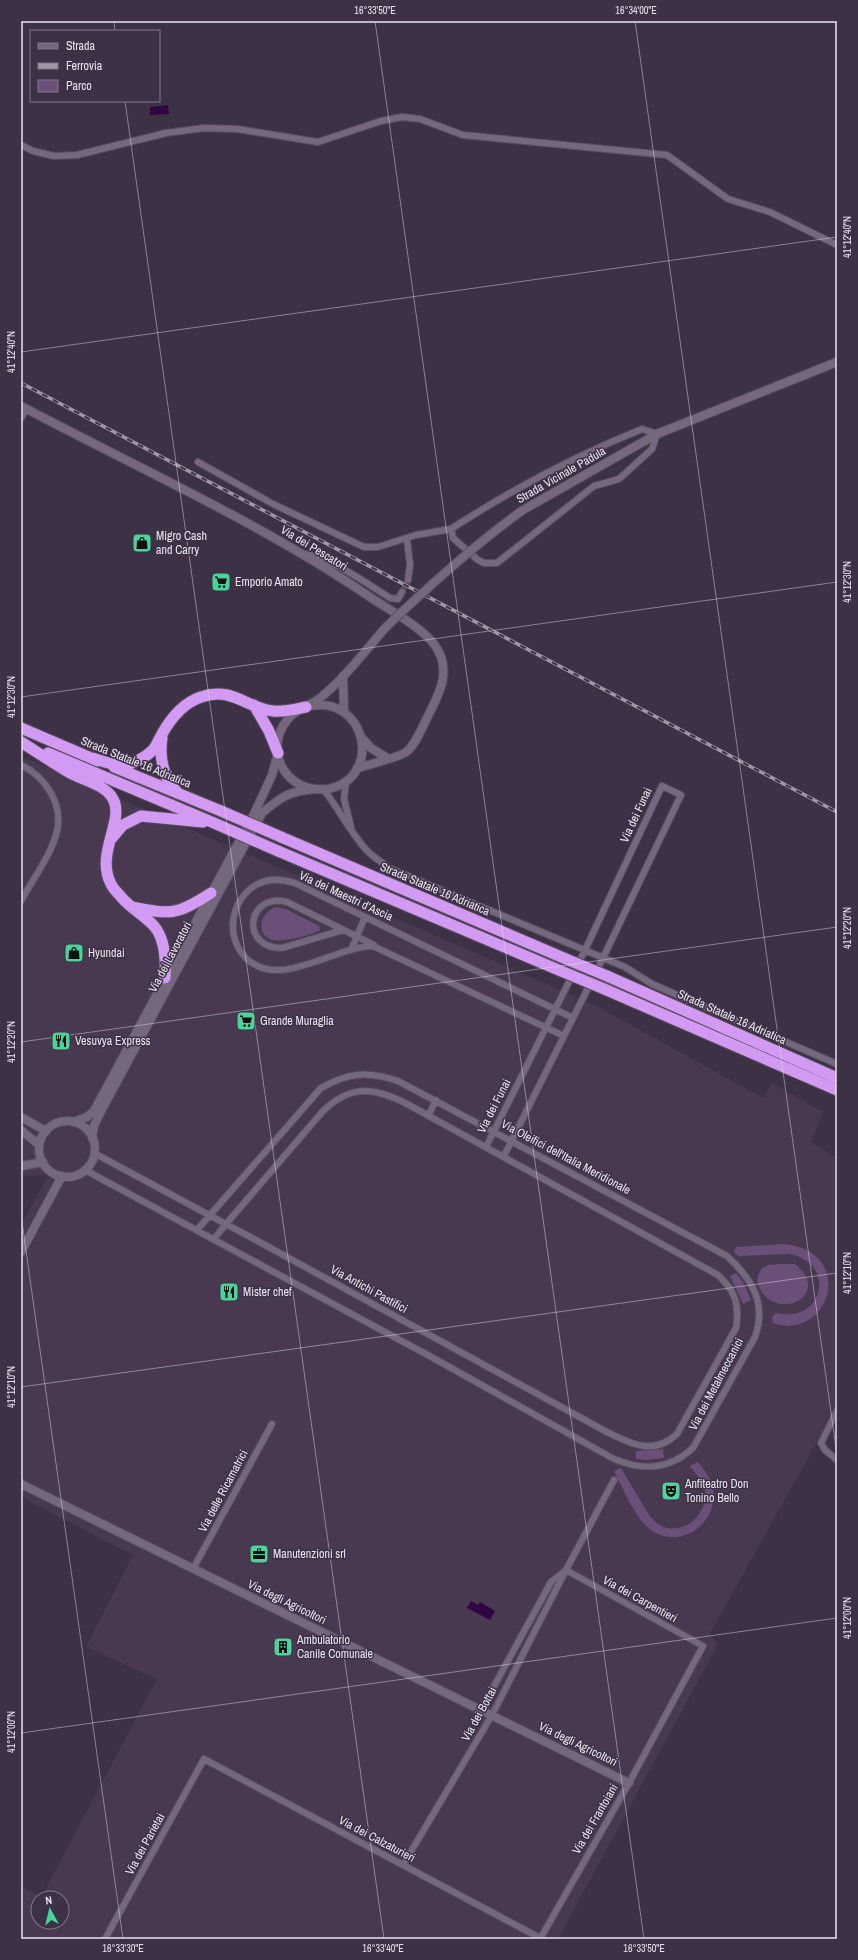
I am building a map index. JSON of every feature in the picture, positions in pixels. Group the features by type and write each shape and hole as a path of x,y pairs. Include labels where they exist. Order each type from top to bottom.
{"highway":[{"path":"92,758 119,765 130,764 154,749 165,728 183,706 201,696 221,694 239,697 254,705 274,711 306,707"},
{"path":"254,705 269,731 278,753"},
{"name":"Strada Statale 16 Adriatica","path":"21,728 221,811 607,976 837,1078"},
{"path":"165,728 160,751 169,784 178,794"},
{"path":"21,742 70,773 107,791 113,799 116,808 106,854 106,870 111,885 130,906 155,927 166,955 165,978"},
{"name":"Strada Statale 16 Adriatica","path":"21,742 602,988 837,1090"},
{"path":"109,842 123,825 141,816 214,823"},
{"path":"130,906 162,913 182,910 211,893"}],"main road":[{"name":"Strada Vicinale Padula","path":"258,812 272,775 278,753 278,738 284,724 294,714 320,697 343,676 386,627 435,580 477,544 523,510 658,434 837,362"},
{"name":"Via dei Pescatori","path":"23,408 253,526 338,575 428,637 442,658 443,682 417,737 407,752 399,757 387,758 357,768"},
{"path":"343,676 344,712"},
{"name":"Strada Vicinale Padula","path":"306,707 328,705 344,712 355,723 362,738"},
{"path":"362,738 371,748 387,758"},
{"path":"258,812 282,796 302,790 319,790 336,786 346,781 357,768 362,755 362,738"},
{"name":"Strada Vicinale Padula","path":"278,753 282,766 292,779 302,786 319,790"},
{"name":"Via dei Lavoratori","path":"97,1112 165,978 211,893 258,812"},
{"name":"Via dei Lavoratori","path":"97,1112 258,812"},
{"path":"39,1146 46,1131 59,1123 74,1122 97,1112"},
{"path":"21,1130 39,1146 43,1162 49,1170 62,1176 72,1176 85,1170 90,1164 94,1152 92,1138 97,1112"},
{"path":"21,1117 46,1131"},
{"path":"74,1122 83,1127 92,1138"},
{"path":"21,1166 43,1162"},
{"path":"21,1252 62,1176"},
{"name":"Via degli Agricoltori","path":"21,1484 629,1783"}],"street":[{"path":"21,146 33,151 54,156 77,155 166,133 204,128 237,129 318,142 381,121 402,117 420,119 463,135 666,156 728,198 770,212 837,245"},
{"path":"21,418 23,408"},
{"path":"198,462 273,504 364,547 378,547 416,535 451,529 484,508 591,449 642,429 658,434 652,449 619,479 594,486 497,564 484,563 478,560 452,538 451,529"},
{"path":"407,539 410,565 408,580"},
{"path":"298,553 319,557 339,567 390,598 398,598 402,592"},
{"path":"21,765 35,774 49,790 54,798 58,818 54,840 21,900"},
{"path":"346,781 344,799 352,831"},
{"name":"Via dei Funai","path":"486,1146 585,950 662,786 681,795 604,958 504,1156"},
{"path":"319,790 338,808 364,848 389,868 625,967 652,984 837,1064"},
{"name":"Via dei Maestri d’Ascia","path":"564,1036 379,948 366,946 288,970 273,971 259,967 246,958 237,945 232,928 238,902 247,892 258,884 270,880 283,880 295,883 573,1018"},
{"path":"343,930 282,948 274,948 267,946 256,936 253,921 259,908 272,900 279,900 287,902 343,930 356,937 379,948"},
{"path":"350,950 365,917"},
{"name":"Via Oleifici dell'Italia Meridionale","path":"197,1230 321,1088 336,1080 357,1074 379,1075 398,1081 436,1100 727,1256"},
{"path":"85,1170 214,1239 334,1100 350,1092 369,1090 390,1095 504,1156"},
{"path":"428,1116 436,1100"},
{"name":"Via Antichi Pastifici","path":"94,1152 632,1445"},
{"name":"Via dei Metalmeccanici","path":"504,1156 718,1275 729,1286 736,1302 738,1315 736,1328 677,1434 661,1444 648,1446 632,1445"},
{"name":"Via dei Metalmeccanici","path":"214,1239 614,1459 631,1466 648,1468 680,1458 696,1445 754,1337 758,1326 758,1299 752,1284 741,1269 727,1256"},
{"path":"837,1411 822,1438 821,1443 824,1450 837,1460"},
{"name":"Via delle Ricamatrici","path":"193,1569 272,1424"},
{"name":"Via dei Bottai","path":"403,1865 492,1715 614,1480"},
{"name":"Via dei Bottai","path":"481,1710 551,1582 566,1570"},
{"name":"Via dei Carpentieri","path":"566,1570 703,1646"},
{"name":"Via dei Frantoiani","path":"540,1939 629,1783 703,1646"},
{"name":"Via dei Calzaturieri","path":"204,1759 540,1939"},
{"name":"Via dei Parietai","path":"106,1939 204,1759"}],"shaded area":[{"path":"168,105 169,114 150,115 150,107"},
{"path":"21,756 593,1004 763,1098 772,1083 823,1112 811,1142 837,1158 837,1406 709,1635 718,1644 558,1939 21,1939 21,1887 30,1891 30,1930 70,1930 70,1890 45,1890 157,1679 86,1647 133,1555 21,1497 21,1225 49,1175 21,1176"},
{"path":"471,1601 478,1605 480,1602 495,1611 490,1620 467,1608"}],"green space":[{"path":"276,907 286,909 319,926 320,930 296,938 276,941 266,937 261,928 263,918 267,913"},
{"path":"785,1244 808,1251 822,1263 828,1278 827,1294 821,1309 809,1320 793,1325 773,1323 772,1317 776,1313 793,1314 805,1310 814,1302 819,1291 819,1280 814,1269 805,1260 790,1254 738,1256 734,1252 736,1247"},
{"path":"795,1264 805,1275 808,1286 805,1294 798,1300 789,1304 778,1303 768,1299 760,1289 758,1283 758,1276 762,1268 768,1265"},
{"path":"736,1273 743,1282 751,1300 743,1304 730,1276"},
{"path":"663,1449 664,1458 647,1460 636,1459 636,1451"},
{"path":"698,1462 709,1477 712,1484 713,1500 711,1511 705,1521 697,1529 677,1537 665,1536 654,1532 642,1521 636,1513 614,1471 621,1468 649,1515 658,1524 673,1529 681,1528 689,1524 695,1519 704,1504 705,1496 703,1484 690,1466"}],"tunnel":[{"path":"402,592 408,580"}],"railway":[{"path":"21,383 837,812"}],"place":[{"name":"Migro Cash and Carry","path":"142,543"},
{"name":"Emporio Amato","path":"221,582"},
{"name":"Hyundai","path":"74,953"},
{"name":"Grande Muraglia","path":"246,1021"},
{"name":"Vesuvya Express","path":"61,1041"},
{"name":"Mister chef","path":"229,1292"},
{"name":"Anfiteatro Don Tonino Bello","path":"671,1491"},
{"name":"Manutenzioni srl","path":"259,1554"},
{"name":"Ambulatorio Canile Comunale","path":"283,1647"}]}
